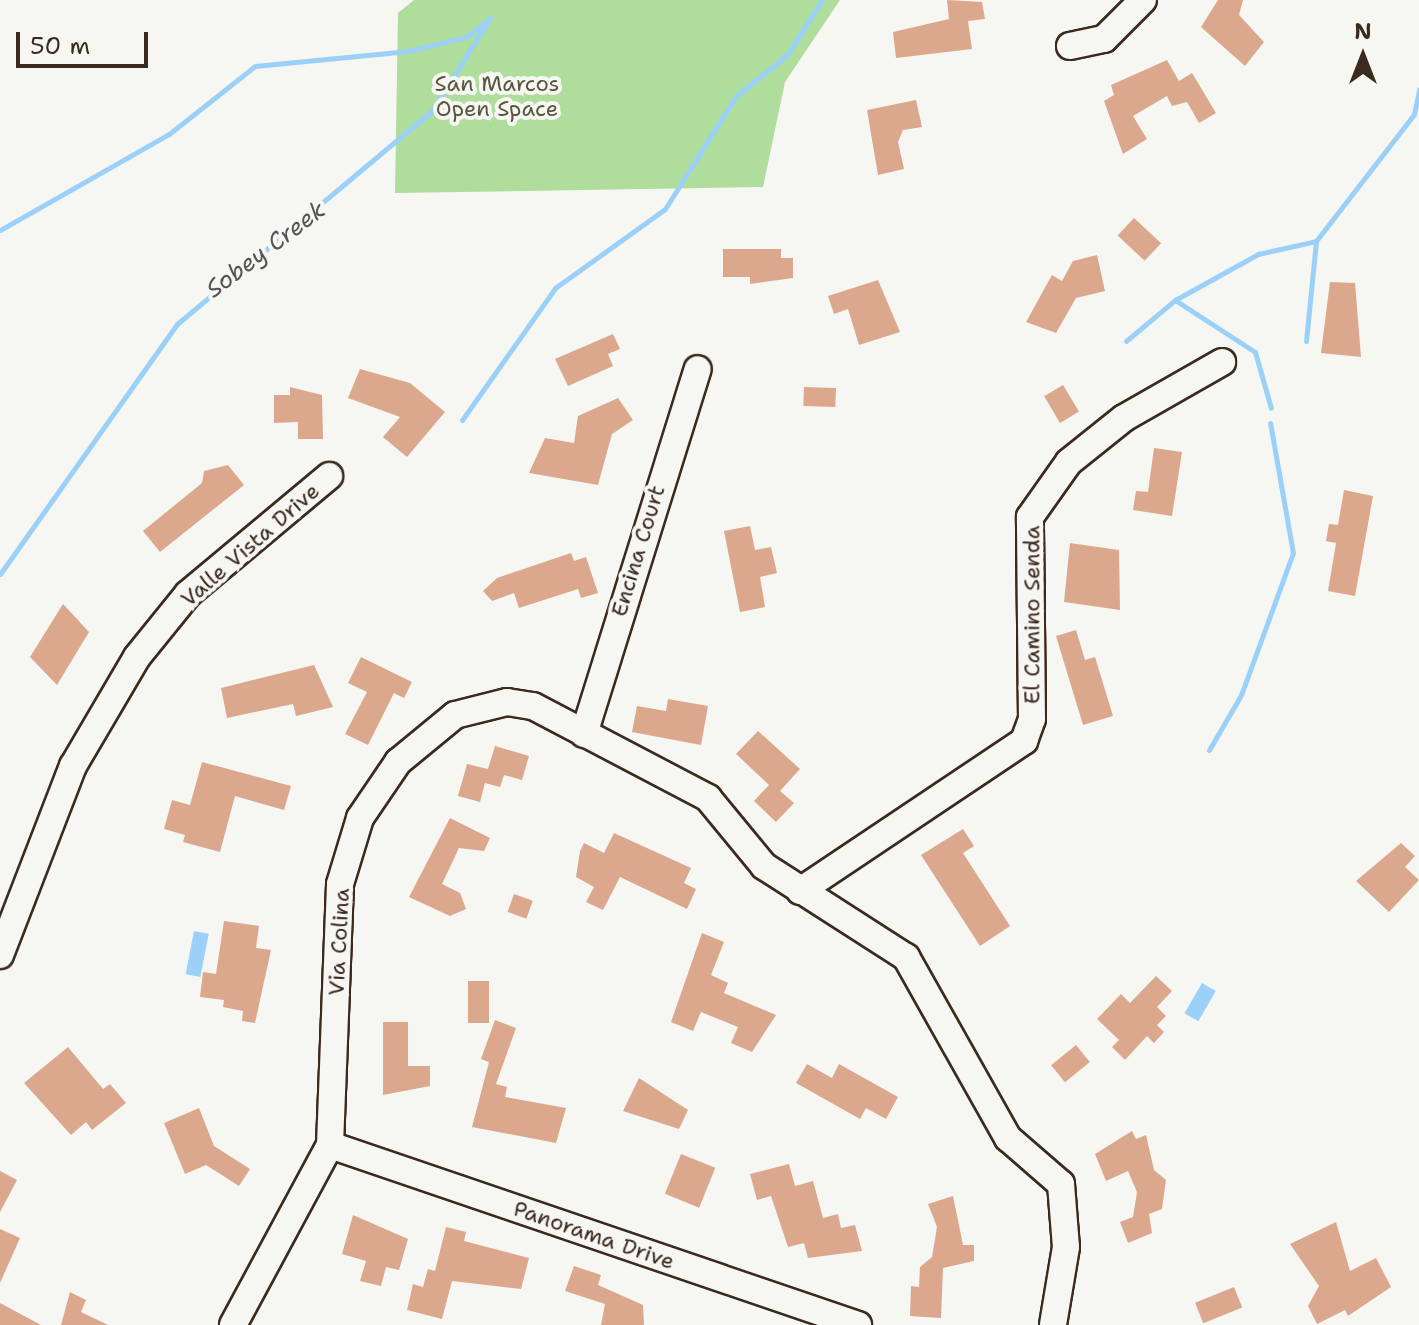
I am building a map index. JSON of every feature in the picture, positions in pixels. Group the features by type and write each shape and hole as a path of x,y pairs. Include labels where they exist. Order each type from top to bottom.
{"street":[{"path":"1070,46 1104,39 1143,0"},
{"name":"El Camino Senda","path":"800,891 1024,741 1032,719 1030,517 1069,462 1124,418 1222,362"},
{"name":"Encina Court","path":"584,734 698,369"},
{"name":"Valle Vista Drive","path":"0,955 73,766 137,657 188,594 329,476"},
{"name":"Via Colina","path":"233,1325 330,1145 340,884 360,818 398,762 455,715 507,702 533,706 708,798 764,866 906,957 1008,1138 1061,1184 1066,1247 1053,1325"},
{"name":"Panorama Drive","path":"330,1145 858,1325"}],"green space":[{"name":"San Marcos Open Space","path":"414,0 840,0 785,82 763,187 395,193 398,13"}],"water":[{"path":"194,931 209,934 200,977 186,974"},
{"path":"1202,983 1216,991 1198,1021 1184,1013"}],"building":[{"path":"947,0 982,2 985,19 968,21 972,49 896,58 893,32 949,19"},
{"path":"1218,0 1243,0 1239,15 1264,42 1245,66 1201,27"},
{"path":"1167,60 1179,81 1192,73 1216,113 1199,123 1187,102 1172,106 1167,96 1133,116 1147,139 1123,154 1104,101 1114,95 1111,85"},
{"path":"916,100 922,127 903,130 898,142 904,169 878,175 867,110"},
{"path":"1134,218 1161,243 1145,261 1118,236"},
{"path":"723,249 781,249 781,258 793,258 793,278 750,284 750,277 723,277"},
{"path":"1097,255 1105,291 1076,298 1056,333 1026,322 1052,275 1062,281 1073,261"},
{"path":"878,280 900,332 859,345 848,309 834,314 828,296"},
{"path":"1330,282 1355,283 1361,357 1321,353"},
{"path":"613,334 620,349 608,354 613,366 568,386 555,359"},
{"path":"360,369 410,383 445,412 407,457 383,437 400,417 348,398"},
{"path":"1063,385 1079,412 1060,423 1044,396"},
{"path":"290,387 322,395 323,439 298,439 298,422 274,423 274,395 290,395"},
{"path":"804,387 836,388 835,407 803,406"},
{"path":"618,398 633,420 612,434 598,485 529,473 545,438 574,443 578,416"},
{"path":"1154,448 1182,452 1172,516 1133,510 1136,491 1148,492"},
{"path":"228,465 244,485 160,552 143,531 202,483 204,471"},
{"path":"1344,490 1373,496 1355,596 1328,591 1336,543 1326,541 1329,524 1338,525"},
{"path":"750,526 755,550 771,547 777,573 760,577 765,607 740,612 724,531"},
{"path":"1070,543 1119,550 1120,610 1064,602"},
{"path":"571,553 574,561 586,557 598,593 581,598 578,589 519,608 514,593 492,601 483,591 497,578"},
{"path":"63,604 89,632 57,685 30,657"},
{"path":"1076,630 1085,660 1095,657 1113,716 1083,725 1056,636"},
{"path":"361,657 412,682 404,698 394,693 368,745 345,734 367,692 348,683"},
{"path":"314,665 333,707 296,716 293,704 227,718 221,688"},
{"path":"668,699 708,706 701,745 632,732 637,706 666,711"},
{"path":"758,731 800,769 780,791 794,803 776,822 754,801 769,785 736,754"},
{"path":"495,746 529,756 522,780 504,775 500,787 485,783 480,802 458,796 467,764 488,769"},
{"path":"202,762 291,786 284,810 235,796 220,852 183,842 185,835 164,829 172,800 190,805"},
{"path":"450,818 490,838 484,851 459,848 442,884 460,893 466,909 450,916 409,897"},
{"path":"963,829 974,846 963,853 1010,926 980,946 921,855"},
{"path":"614,833 691,868 684,883 696,889 687,909 620,877 603,910 586,902 594,887 576,877 580,851 584,843 604,853"},
{"path":"1401,843 1415,856 1405,867 1419,880 1389,912 1356,881"},
{"path":"514,894 533,901 526,919 508,912"},
{"path":"224,921 259,926 256,948 271,950 255,1023 242,1021 243,1011 223,1007 224,1000 200,997 203,972 216,974"},
{"path":"702,933 724,942 711,975 728,983 724,993 776,1015 752,1052 731,1043 738,1027 701,1012 693,1031 671,1022"},
{"path":"1156,976 1172,991 1157,1007 1166,1016 1157,1025 1164,1032 1154,1043 1147,1036 1125,1060 1112,1047 1119,1040 1097,1019 1121,994 1130,1003"},
{"path":"468,981 489,981 489,1023 468,1023"},
{"path":"495,1020 516,1028 496,1084 507,1087 505,1097 566,1108 556,1143 472,1127 489,1062 481,1059"},
{"path":"383,1022 408,1022 408,1066 430,1066 430,1086 383,1095"},
{"path":"1076,1045 1090,1062 1065,1082 1051,1065"},
{"path":"68,1047 103,1089 110,1084 126,1103 92,1130 86,1122 71,1135 24,1083"},
{"path":"807,1064 832,1078 839,1064 898,1097 886,1119 866,1108 860,1119 796,1083"},
{"path":"639,1078 688,1110 679,1129 623,1111"},
{"path":"199,1108 214,1146 250,1169 239,1186 206,1165 185,1174 164,1123"},
{"path":"1132,1131 1136,1139 1146,1135 1154,1170 1166,1180 1162,1209 1149,1214 1152,1233 1128,1243 1120,1222 1133,1217 1137,1192 1128,1171 1106,1181 1095,1154"},
{"path":"681,1154 715,1168 699,1208 665,1194"},
{"path":"789,1164 795,1186 813,1181 823,1218 838,1214 841,1228 855,1225 862,1251 808,1258 804,1243 788,1247 771,1196 757,1200 750,1174"},
{"path":"0,1171 17,1180 0,1212"},
{"path":"953,1196 963,1245 974,1245 974,1261 943,1268 941,1318 910,1316 911,1286 919,1287 920,1267 932,1257 937,1227 928,1204"},
{"path":"353,1215 408,1239 399,1270 386,1267 381,1286 360,1281 366,1261 342,1254"},
{"path":"1336,1222 1350,1271 1376,1258 1391,1287 1348,1316 1345,1310 1317,1324 1308,1306 1319,1286 1290,1244"},
{"path":"446,1227 466,1232 464,1241 529,1258 521,1289 452,1281 442,1319 407,1310 413,1284 423,1287 428,1269 435,1271"},
{"path":"0,1229 20,1238 0,1283"},
{"path":"574,1266 601,1275 598,1285 643,1305 644,1325 601,1325 605,1304 565,1291"},
{"path":"1234,1287 1242,1307 1203,1323 1195,1303"},
{"path":"70,1292 86,1300 81,1312 108,1325 61,1325"},
{"path":"0,1303 41,1325 0,1325"}],"waterway":[{"path":"462,420 555,288 665,209 736,96 787,55 822,0"},
{"name":"Sobey Creek","path":"0,574 177,324 432,111 490,18"},
{"path":"0,230 169,134 255,66 408,51 466,37 486,22"},
{"path":"1306,341 1316,241 1414,114 1419,90"},
{"path":"1126,341 1175,300 1258,254 1316,241"},
{"path":"1175,300 1255,352 1271,408"},
{"path":"1209,750 1241,695 1293,553 1270,423"}]}
